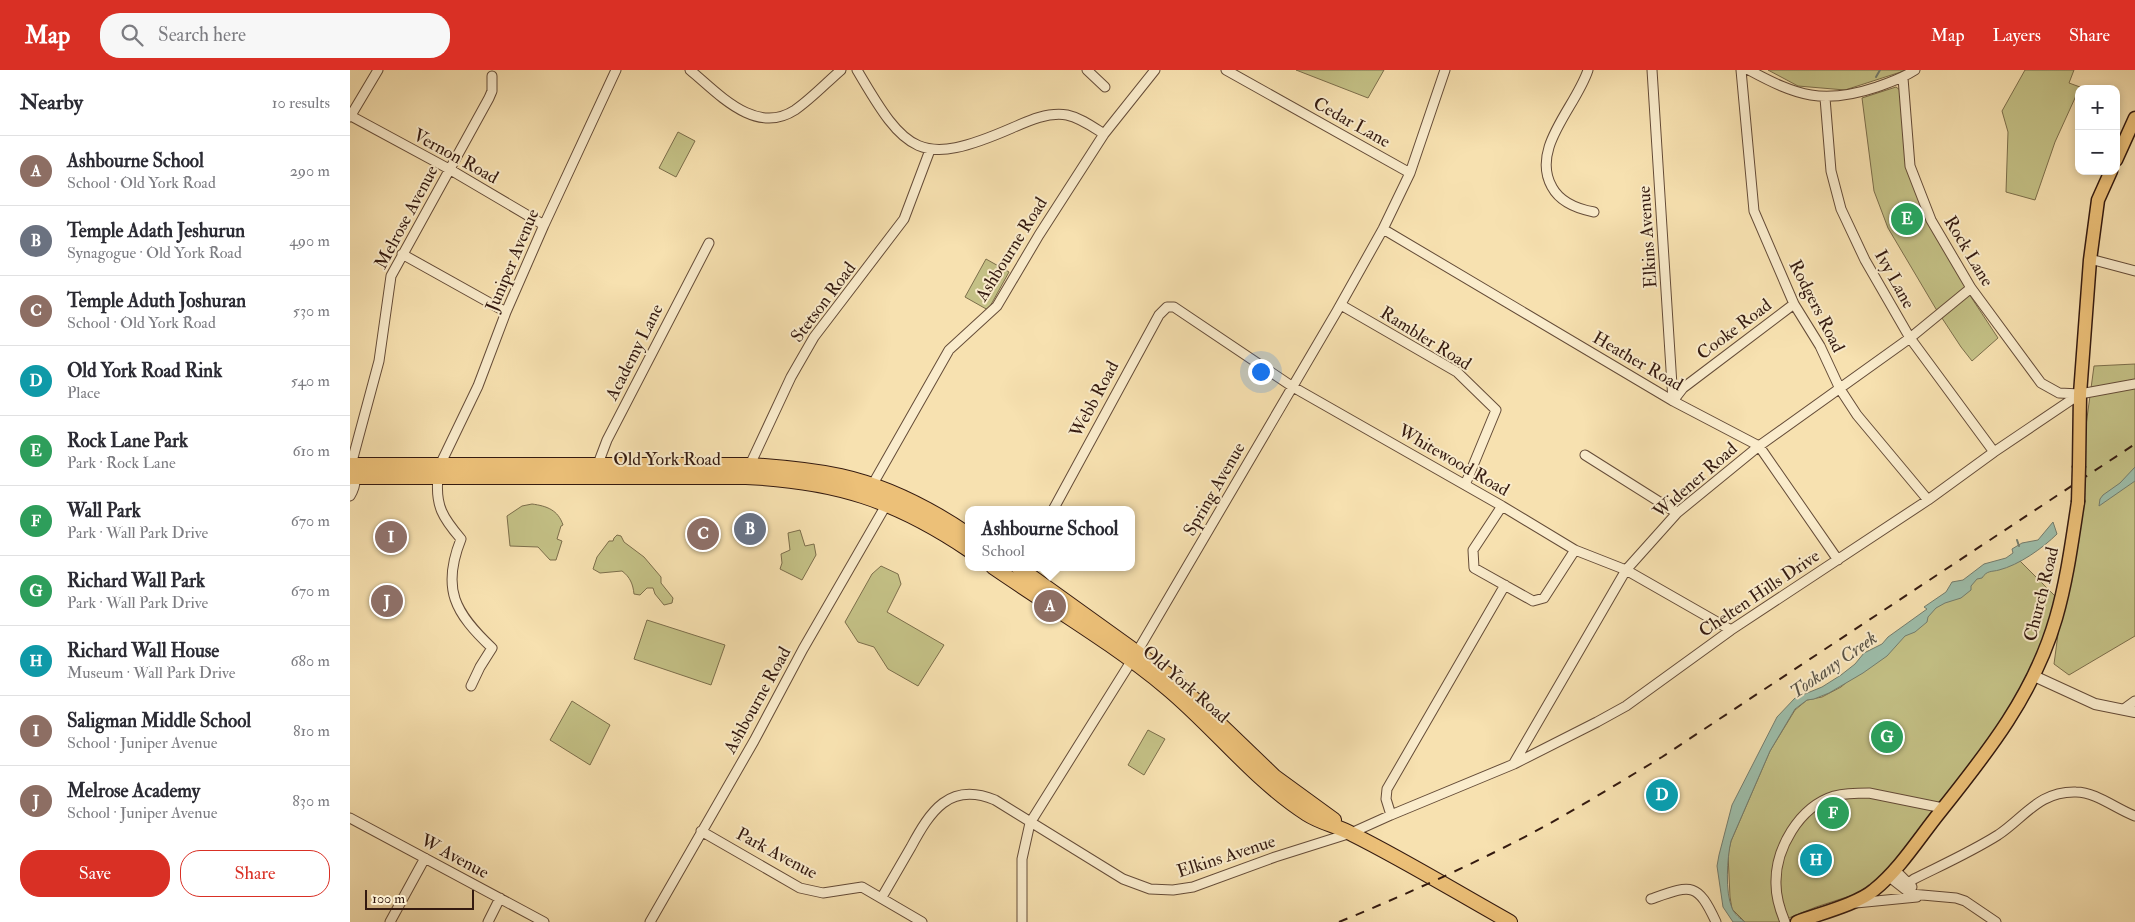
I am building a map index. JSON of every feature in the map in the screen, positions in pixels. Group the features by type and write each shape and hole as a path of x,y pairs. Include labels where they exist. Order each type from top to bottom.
{"highway":[{"name":"Old York Road","path":"352,471 439,471 598,464 748,471 807,482 869,490 890,500 949,521 965,532"},
{"name":"Old York Road","path":"439,471 592,478 748,471"},
{"name":"Old York Road","path":"890,500 965,547"},
{"name":"Old York Road","path":"1019,571 1134,656 1252,770 1279,794 1308,815 1351,833 1510,922"}],"main road":[{"path":"2120,151 2135,118"},
{"name":"Church Road","path":"1797,922 1861,899 1874,891 1891,873 1978,766 2008,722 2034,676 2056,617 2078,502 2080,394 2090,259 2098,200 2109,175"}],"street":[{"path":"350,117 378,70"},
{"name":"Juniper Avenue","path":"471,686 492,648 478,635 462,612 452,591 453,560 461,539 448,523 436,495 439,471 478,386 506,312 544,225 616,70"},
{"path":"690,70 738,109 751,116 767,119 782,117 795,110 841,70"},
{"path":"857,70 882,112 895,128 913,143 930,150 969,145 1034,118 1050,115 1074,117 1104,134"},
{"path":"1087,70 1105,87"},
{"name":"Ashbourne Road","path":"869,490 949,350 996,306 1038,235 1104,134 1155,70"},
{"name":"Cedar Lane","path":"1226,70 1410,173"},
{"name":"Spring Avenue","path":"1022,922 1022,859 1030,823 1134,656 1341,305 1383,229 1410,173 1445,70"},
{"path":"1588,70 1582,86 1549,144 1546,166 1550,183 1557,195 1578,208 1594,212"},
{"name":"Elkins Avenue","path":"1652,70 1674,401"},
{"name":"Rodgers Road","path":"1741,70 1754,211 1794,304 1820,346 1840,389 1858,415 1928,500"},
{"path":"1749,70 1792,90 1825,98 1847,96 1903,78 1915,70"},
{"name":"Melrose Avenue","path":"350,496 355,487 352,471 378,360 391,276 489,98 492,91 492,76"},
{"name":"Rock Lane","path":"1903,78 1906,140 1912,175 1931,220 1971,288 2041,383 2059,393 2080,394"},
{"name":"Ivy Lane","path":"1825,98 1829,155 1836,197 1866,260 1910,338 1994,452"},
{"name":"Vernon Road","path":"350,117 449,169 544,225"},
{"name":"Stetson Road","path":"748,471 791,377 814,337 904,219 930,150"},
{"name":"Heather Road","path":"1383,229 1674,401 1759,446 1838,560"},
{"name":"Academy Lane","path":"592,478 607,440 709,243"},
{"path":"402,254 506,312"},
{"path":"2090,259 2135,271"},
{"name":"Widener Road","path":"1514,764 1626,570 1677,512 1759,446 1910,338 1971,288"},
{"name":"Cooke Road","path":"1674,401 1683,388 1794,304"},
{"name":"Rambler Road","path":"1341,305 1457,372 1496,410 1465,485"},
{"name":"Whitewood Road","path":"1167,307 1179,309 1293,387 1502,506 1575,550 1626,570 1731,630"},
{"name":"Webb Road","path":"1055,506 1159,314 1167,307"},
{"name":"Chelten Hills Drive","path":"1391,815 1514,764 1626,706 1731,630 1928,500 1994,452 2080,394 2135,384"},
{"path":"1585,455 1677,512"},
{"name":"Ashbourne Road","path":"650,922 701,830 754,741 803,649 890,500"},
{"path":"1502,506 1473,550 1474,568 1533,601 1544,598 1575,550"},
{"path":"1391,815 1386,799 1387,789 1505,585"},
{"path":"2034,676 2095,704 2135,712"},
{"path":"2124,709 2135,701"},
{"path":"1907,887 1999,834 2028,809 2047,797 2064,792 2089,794 2135,816"},
{"path":"1785,922 1779,907 1776,884 1778,864 1795,825 1809,810 1834,796 1863,793 1943,808"},
{"name":"Elkins Avenue","path":"882,897 928,817 945,802 965,795 985,796 994,800 1123,879 1150,889 1173,890 1193,888 1274,857 1351,833 1391,815"},
{"name":"W Avenue","path":"350,818 544,922"},
{"name":"Park Avenue","path":"701,830 800,888 823,893 862,887 922,922"},
{"path":"390,922 425,858"},
{"path":"1891,873 1907,887 1930,895 1965,901 1996,922"},
{"path":"1650,899 1678,889 1693,890 1700,894 1716,922"},
{"path":"1845,904 1930,895"},
{"path":"488,922 500,898"}],"shaded area":[{"path":"1296,70 1384,70 1368,98"},
{"path":"1768,70 1907,70 1845,90 1798,86"},
{"path":"2025,70 2074,70 2069,83 2075,85 2075,98 2055,142 2035,200 2006,192 2008,132 2002,111"},
{"path":"1896,87 1900,90 1906,162 1971,297 1998,338 1972,361 1936,309 1888,228 1874,191 1862,98"},
{"path":"678,132 695,141 676,177 659,168"},
{"path":"986,259 1009,272 988,310 965,297"},
{"path":"2135,364 2135,636 2069,675 2054,664 2094,366"},
{"path":"2135,467 2135,481 2099,506 2103,495 2120,483"},
{"path":"532,504 555,512 561,520 563,525 557,539 562,541 556,560 550,560 538,547 510,546 507,516 522,506"},
{"path":"2053,522 2057,534 2045,545 2007,568 1988,572 1982,578 1977,579 1971,586 1971,590 1961,598 1936,608 1928,617 1927,622 1915,632 1905,636 1887,656 1829,693 1807,700 1795,709 1770,751 1731,841 1728,856 1728,893 1733,910 1745,922 1733,922 1723,907 1717,866 1719,855 1732,805 1777,717 1795,698 1822,687 1855,664 1864,653 1882,644 1888,637 1927,609 1924,607 1946,592 1952,582 1963,580 1984,564 2006,558 2013,553 2012,549 2022,543 2038,540"},
{"path":"800,530 805,546 814,544 816,555 802,580 780,569 782,563 781,554 790,550 788,533"},
{"path":"617,535 621,536 624,542 644,557 661,577 661,583 673,598 672,603 664,605 655,594 653,588 647,588 640,595 634,594 631,581 622,571 600,573 593,569 597,557 609,541 613,541"},
{"path":"2018,559 2057,598 2042,647 1998,731 1889,869 1869,887 1859,893 1779,922 1745,922 1732,909 1728,854 1731,841 1770,751 1795,710 1807,700 1822,697 1841,687 1928,613 1990,569"},
{"path":"881,566 898,574 901,584 887,612 944,645 918,686 888,669 874,647 858,642 845,622 872,574"},
{"path":"647,620 725,645 711,685 634,659"},
{"path":"572,701 610,725 590,765 550,740"},
{"path":"1148,730 1165,739 1144,775 1128,765"}],"waterway":[{"path":"1876,77 1880,70"},
{"path":"2017,540 2019,546"}],"railway":[{"path":"1339,922 1422,886 1523,838 1662,757 2135,444"}],"place":[{"name":"Rock Lane Park","path":"1907,219"},
{"name":"Temple Adath Jeshurun","path":"750,529"},
{"name":"Temple Aduth Joshuran","path":"703,534"},
{"name":"Saligman Middle School","path":"391,537"},
{"name":"Melrose Academy","path":"387,601"},
{"name":"Ashbourne School","path":"1050,606"},
{"name":"Richard Wall Park","path":"1887,737"},
{"name":"Old York Road Rink","path":"1662,795"},
{"name":"Wall Park","path":"1833,813"},
{"name":"Richard Wall House","path":"1816,860"}],"water label":[{"name":"Tookany Creek","path":"1833,664"}]}
